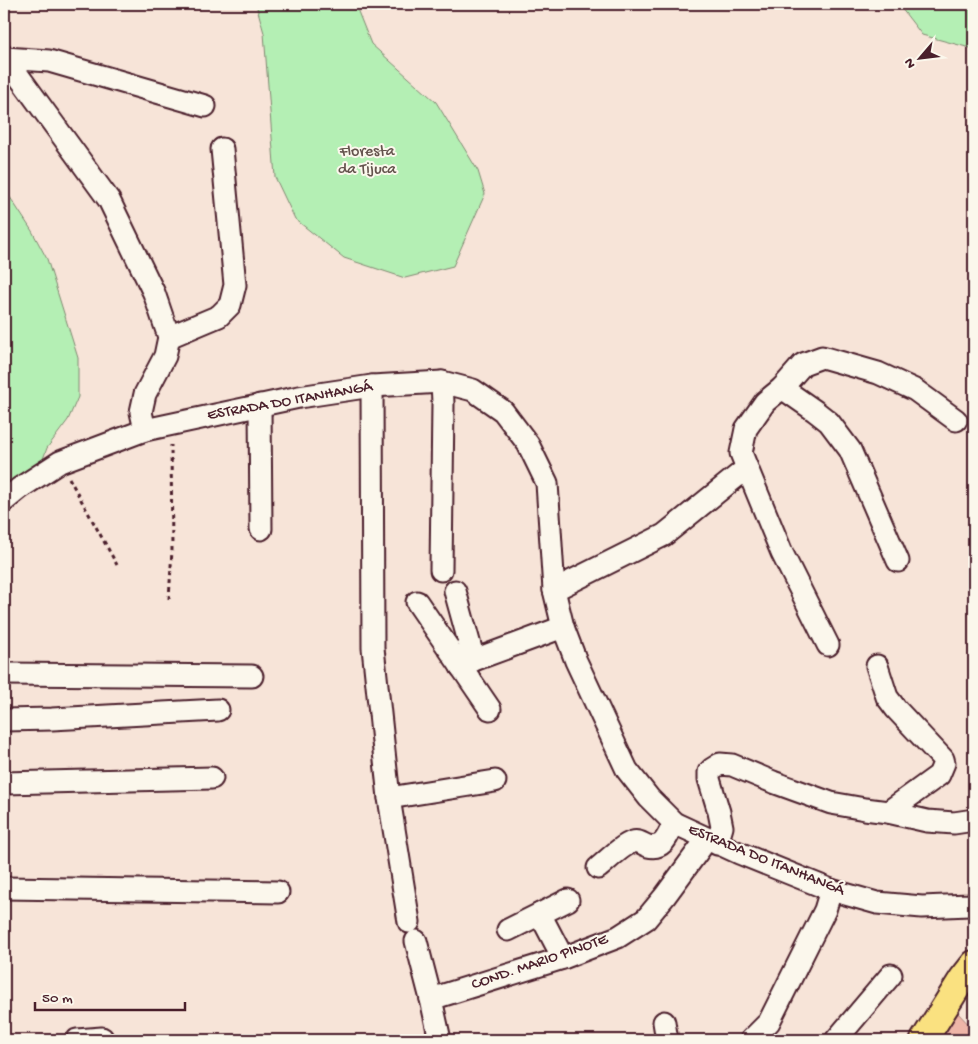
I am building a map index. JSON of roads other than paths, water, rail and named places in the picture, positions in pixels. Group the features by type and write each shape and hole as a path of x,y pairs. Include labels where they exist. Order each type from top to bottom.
{"main road":[{"path":"924,1040 971,977"}],"street":[{"path":"4,57 49,60 205,106"},
{"path":"4,57 109,200 154,293 169,337 165,356 144,394 141,412 145,430"},
{"path":"169,337 219,316 230,305 235,285 222,149"},
{"path":"828,645 782,553 741,453 746,429 765,402 782,388 803,364 822,357 878,373 915,390 956,420"},
{"path":"441,570 444,403 442,382"},
{"name":"ESTRADA DO ITANHANGÁ","path":"4,501 20,488 60,462 145,430 299,397 372,386 442,382 473,390 503,411 528,444 547,483 554,590 563,627 576,661 627,770 649,798 674,823 712,841 832,890 877,902 922,907 974,904"},
{"path":"372,386 373,648 389,798 412,931 440,1040"},
{"path":"782,388 829,422 850,450 898,561"},
{"path":"260,405 261,529"},
{"path":"554,590 664,535 747,468"},
{"path":"455,591 467,664"},
{"path":"417,602 467,664 490,710"},
{"path":"467,664 563,627"},
{"path":"877,666 887,697 943,759 944,763 939,775 888,812"},
{"path":"4,674 252,676"},
{"path":"4,720 218,710"},
{"path":"712,841 722,827 709,779 709,772 720,764 732,765 832,803 865,810 888,812 928,822 974,820"},
{"path":"4,783 212,778"},
{"path":"389,798 494,780"},
{"path":"598,868 630,842 637,841 648,846 658,846 664,843 674,823"},
{"name":"COND. MARIO PINOTE","path":"431,999 563,958 618,937 646,919 712,841"},
{"path":"4,888 278,892"},
{"path":"751,1040 769,1022 832,890"},
{"path":"508,930 568,900"},
{"path":"540,914 563,958"},
{"path":"836,1040 891,975"},
{"path":"77,1040 102,1038"}],"park label":[{"name":"Floresta da Tijuca","path":"367,161"}]}
